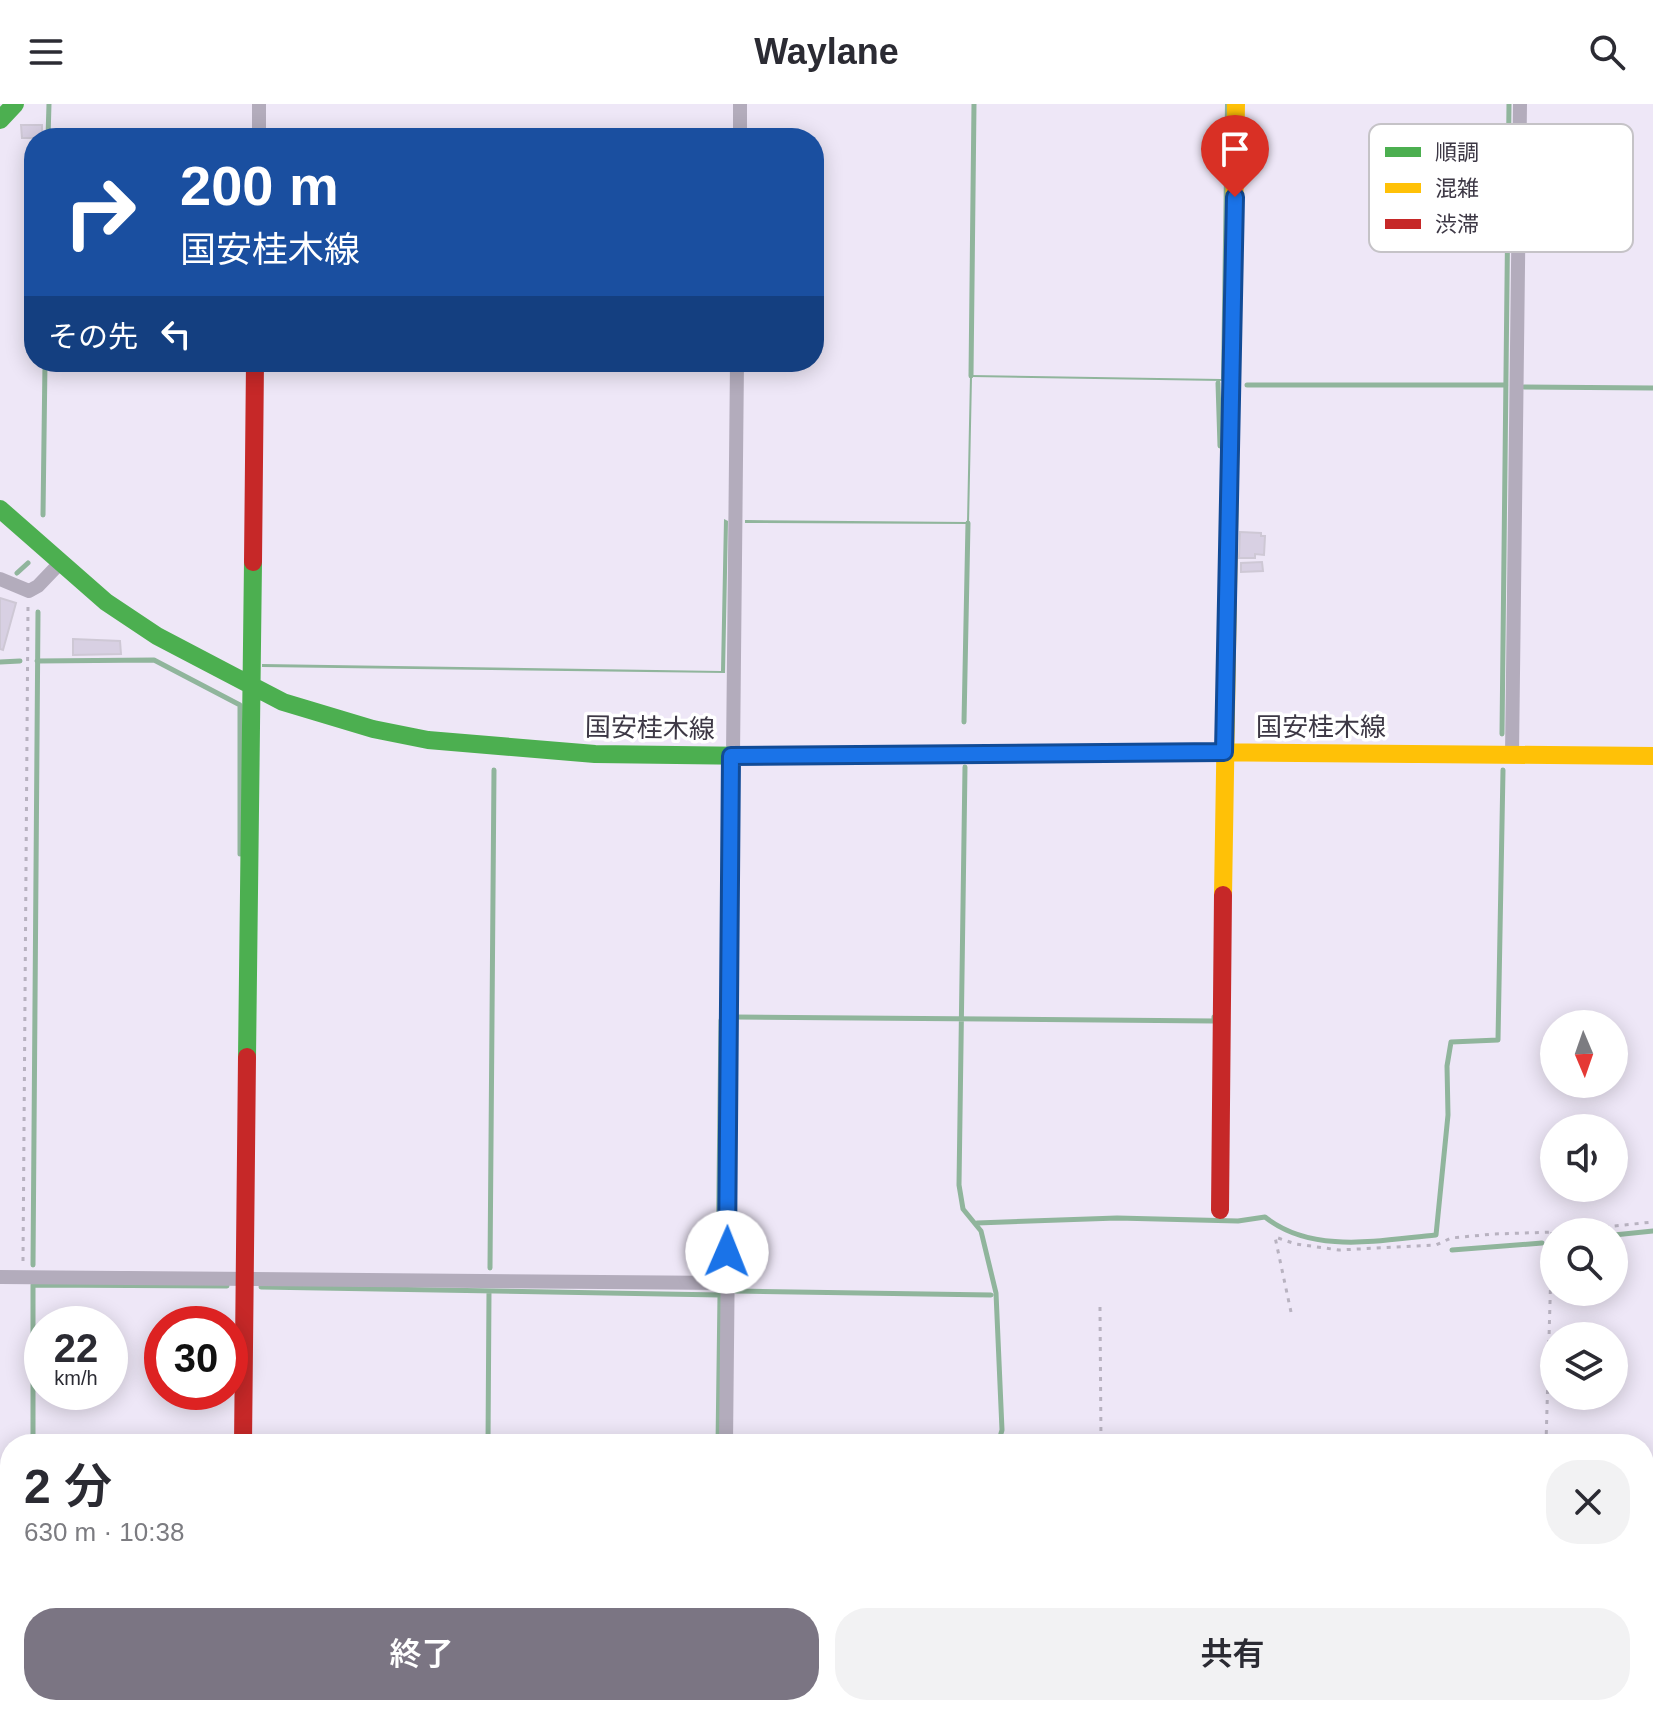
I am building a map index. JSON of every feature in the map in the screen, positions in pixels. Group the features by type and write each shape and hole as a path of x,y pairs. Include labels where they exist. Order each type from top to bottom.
{"street":[{"path":"0,120 15,104"},
{"path":"259,104 259,128"},
{"path":"740,104 740,128"},
{"path":"1220,1210 1224,752 1236,104"},
{"path":"1520,104 1520,124"},
{"path":"1512,755 1518,252"},
{"path":"243,1434 255,372"},
{"path":"726,1434 737,372"},
{"name":"国安桂木線","path":"0,509 106,602 157,636 283,702 373,729 428,740 595,754 731,756 1224,752 1653,756"},
{"path":"0,579 29,591 60,563"},
{"path":"0,1277 727,1283"}],"path":[{"path":"23,1277 29,591"},
{"path":"1628,1225 1653,1222"},
{"path":"1291,1312 1275,1237 1296,1244 1339,1250 1436,1245 1451,1238 1540,1233"},
{"path":"1546,1434 1551,1306"},
{"path":"1100,1307 1101,1434"}],"shaded area":[{"path":"1225,104 1228,104 1222,381 972,377 969,524 745,523 745,520 967,522 970,375 1221,379"},
{"path":"724,519 728,521 725,673 262,667 262,664 721,671"}],"building":[{"path":"21,125 42,125 42,128 24,128 22,138"},
{"path":"1240,532 1265,536 1264,555 1239,558"},
{"path":"1262,562 1263,571 1241,572 1241,563"},
{"path":"0,598 16,603 3,650 0,649"},
{"path":"73,639 120,641 121,654 73,655"}],"waterway":[{"path":"48,128 49,104"},
{"path":"971,376 974,104"},
{"path":"1509,104 1509,124"},
{"path":"1502,734 1507,252"},
{"path":"43,515 45,372"},
{"path":"1218,383 1220,446"},
{"path":"1247,385 1506,385"},
{"path":"1524,387 1653,388"},
{"path":"964,722 968,523"},
{"path":"17,573 28,563"},
{"path":"33,1265 38,612"},
{"path":"37,661 154,660 240,705 240,854"},
{"path":"0,662 20,661"},
{"path":"965,767 959,1185 963,1209 981,1231 996,1293 1001,1434"},
{"path":"490,1268 494,770"},
{"path":"977,1223 1117,1218 1238,1221 1265,1217 1304,1237 1326,1241 1370,1242 1436,1235 1448,1115 1447,1066 1451,1042 1498,1040 1503,770"},
{"path":"736,1017 1214,1021 1214,1017"},
{"path":"718,1271 721,1020"},
{"path":"1628,1234 1653,1231"},
{"path":"1452,1250 1540,1243"},
{"path":"33,1434 33,1285 227,1286"},
{"path":"261,1287 720,1295 718,1434"},
{"path":"488,1434 489,1291"},
{"path":"735,1291 991,1295"}],"traffic: fast":[{"path":"0,120 15,104"},
{"path":"0,509 106,602 157,636 283,702 373,729 428,740 595,754 757,756"},
{"path":"247,1057 253,562"}],"traffic: slow":[{"path":"1223,895 1236,104"},
{"path":"1197,752 1653,756"}],"traffic: jam":[{"path":"253,562 255,372"},
{"path":"757,756 1197,752"},
{"path":"1220,1210 1223,895"},
{"path":"243,1434 247,1057"}],"route":[{"path":"727,1252 731,756 1224,752 1235,197"}]}
